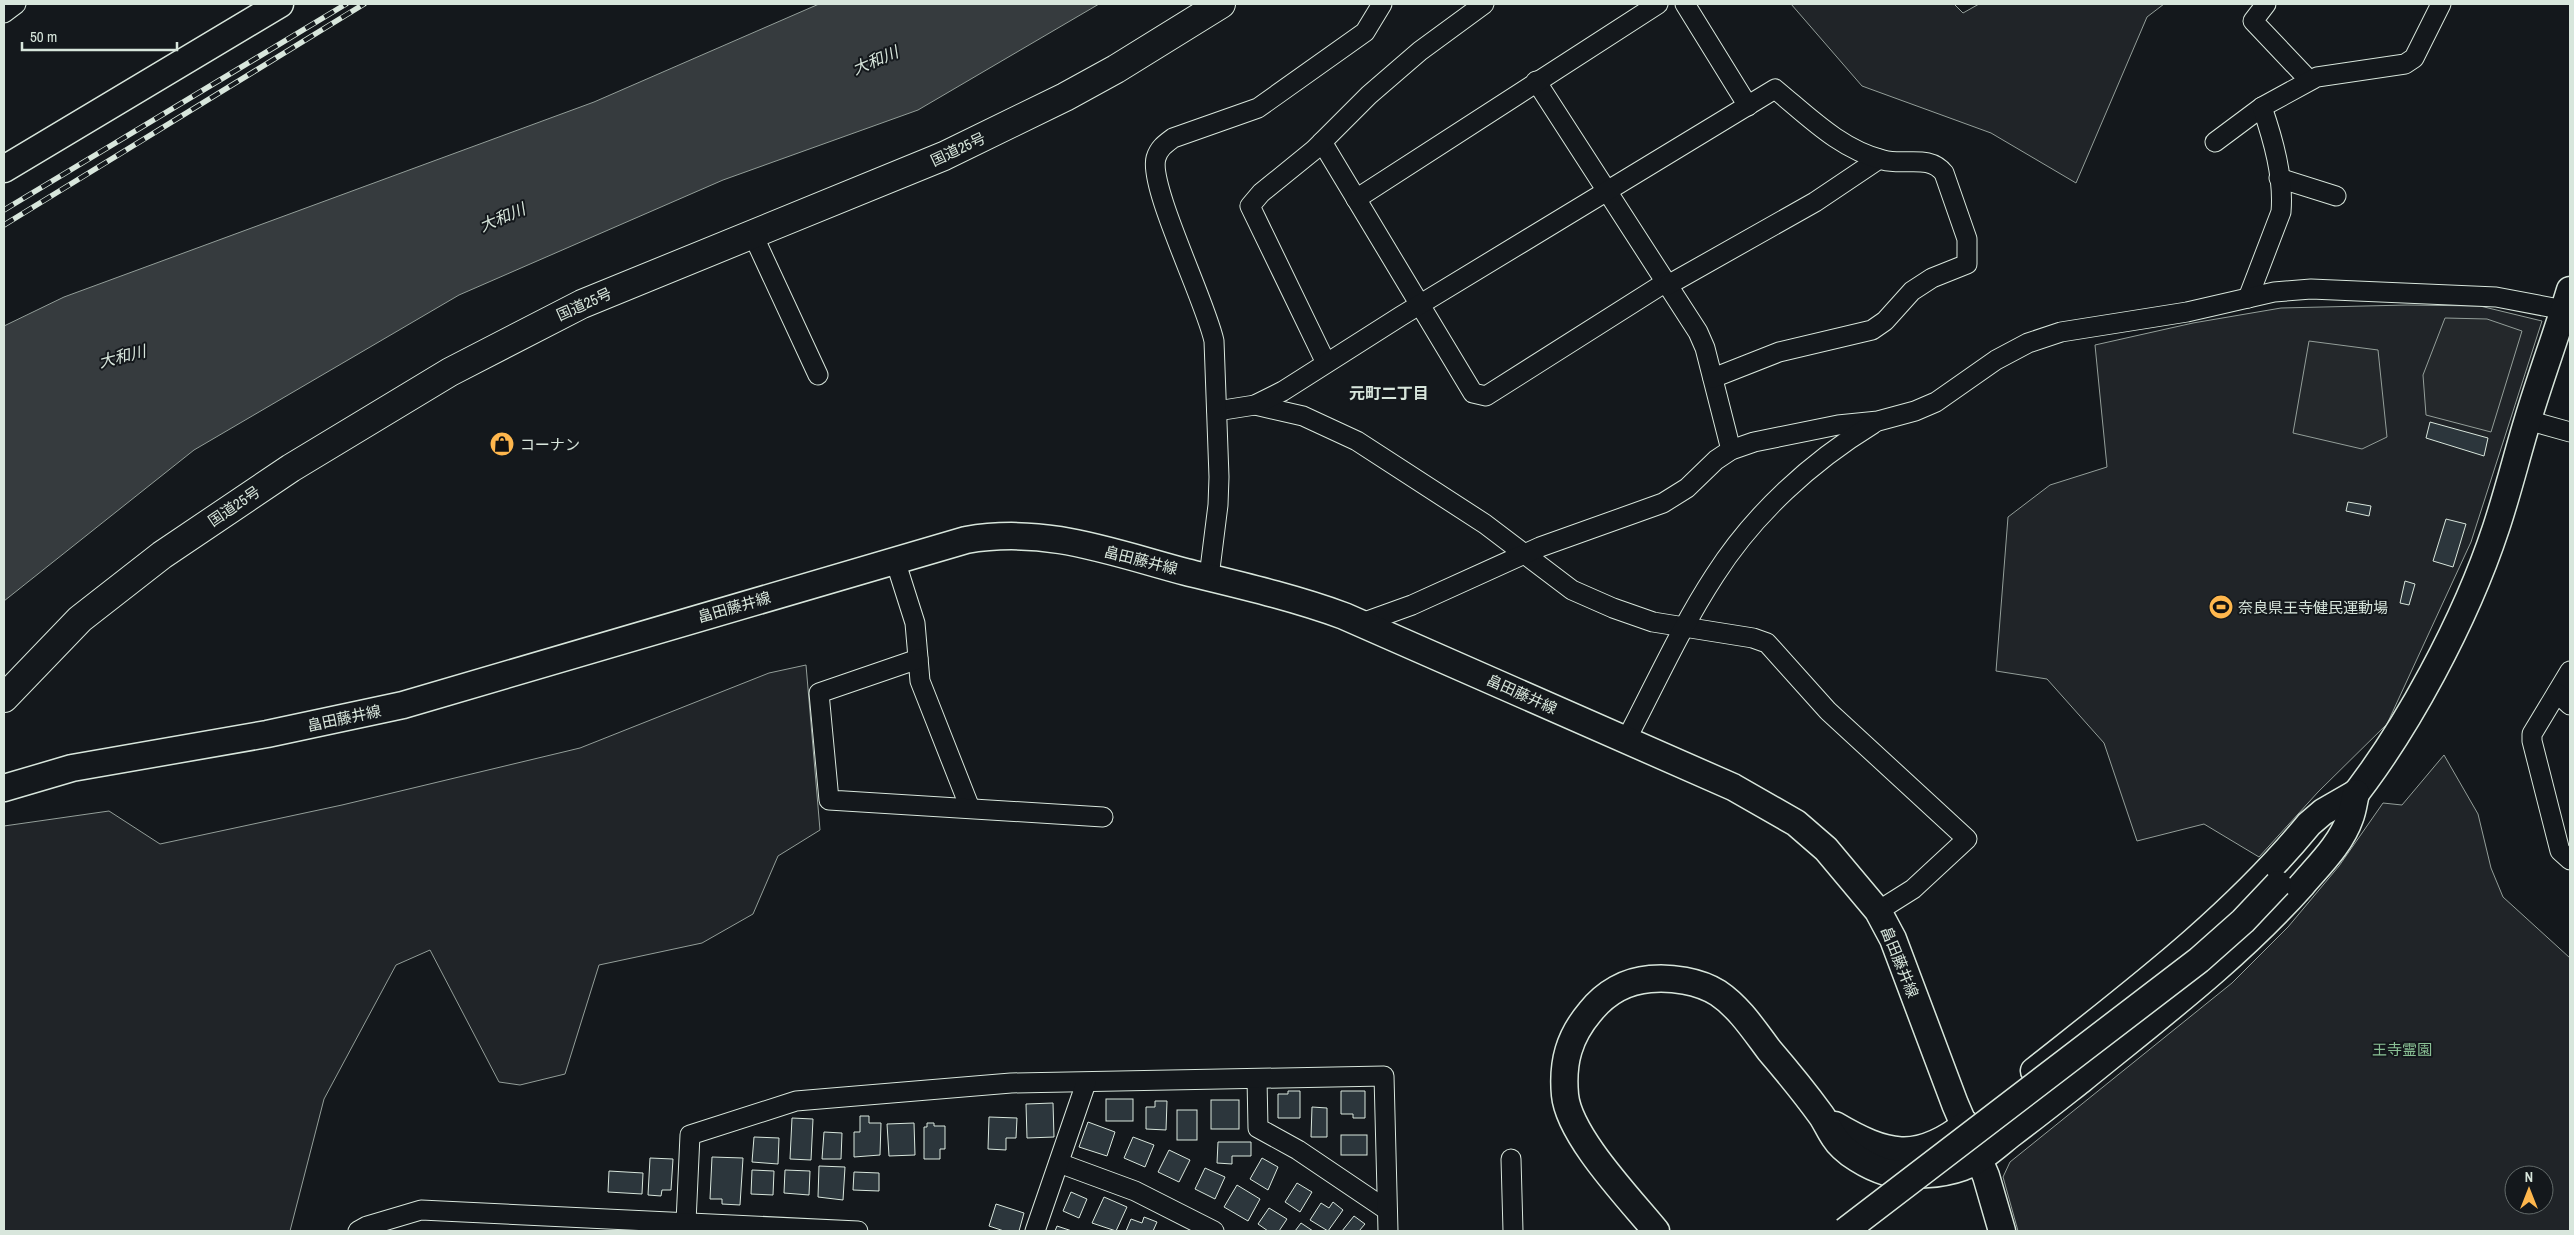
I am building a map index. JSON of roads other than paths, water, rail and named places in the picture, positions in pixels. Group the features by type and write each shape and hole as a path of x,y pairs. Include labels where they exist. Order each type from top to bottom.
{"highway":[{"name":"国道25号","path":"4,698 60,639 100,603 176,545 291,468 450,372 524,332 582,304 944,156 1065,97 1168,38 1221,4"}],"street":[{"path":"4,13 16,4"},
{"path":"4,169 280,4"},
{"path":"1209,578 1218,505 1214,341 1209,319 1161,196 1156,174 1156,159 1162,146 1173,138 1258,108 1365,32 1382,4"},
{"path":"1326,363 1250,206 1261,193 1322,142 1369,95 1413,57 1484,4"},
{"path":"1356,199 1536,81 1631,11 1658,4"},
{"path":"1685,4 1748,106"},
{"path":"2266,4 2253,21 2309,80"},
{"path":"2215,142 2262,106 2309,80 2336,73 2405,64 2414,58 2441,4"},
{"path":"1536,81 1698,332 1705,348 1731,450"},
{"path":"1217,412 1255,405 1283,391 1420,304 1775,89 1843,144 1884,161 1927,161 1938,165 1944,173 1967,238 1968,264 1932,278 1912,291 1885,321 1872,330 1779,352 1713,378"},
{"path":"2248,298 2281,212 2282,198 2279,178 2271,134 2262,106"},
{"path":"1322,142 1473,393 1486,396 1666,284 1815,202 1879,159"},
{"path":"2279,178 2336,196"},
{"path":"753,235 818,375"},
{"path":"1362,623 1412,605 1525,554 1663,503 1687,488 1716,460 1731,450 1754,442 1838,425 1878,421 1915,411 1936,402 1996,360 2036,340 2061,332 2187,312 2274,292 2311,289 2496,297 2568,303 2528,420 2496,529 2459,618 2421,692 2356,793 2278,884 2243,921 2199,960 1845,1231"},
{"path":"1255,405 1302,416 1357,441 1485,524 1572,590 1653,622 1753,638 1767,644 1828,711 1967,839 1913,889 1878,911"},
{"path":"2528,420 2570,432"},
{"path":"1626,740 1685,627 1715,575 1760,516 1841,444 1878,421"},
{"name":"畠田藤井線","path":"4,788 72,768 267,734 403,705 966,540 1001,535 1038,536 1292,598 1362,623 1733,787 1796,823 1836,860 1878,911 1893,939 1964,1126 1980,1159 1993,1194 2002,1231"},
{"path":"895,560 915,622 920,681 970,808"},
{"path":"918,659 819,693 830,800 1103,817"},
{"path":"2570,671 2564,699 2532,734 2532,742 2560,852 2570,860"},
{"path":"1824,1118 1856,1138 1876,1146 1894,1150 1916,1150 1941,1143 2200,937 2230,910 2309,824 2323,812 2356,793"},
{"path":"1656,1231 1584,1142 1570,1117 1566,1104 1564,1077 1570,1044 1576,1031 1593,1008 1616,990 1630,982 1658,978 1691,982 1718,993 1746,1020 1824,1118 1836,1140 1857,1158 1886,1172 1910,1174 1941,1172 1961,1167 1980,1159 2225,964 2317,868 2337,842 2350,818 2356,793"},
{"path":"686,1222 690,1135 796,1101 1011,1084 1086,1084 1384,1076 1388,1231"},
{"path":"1257,1079 1258,1128 1298,1150 1387,1210"},
{"path":"1035,1231 1086,1084"},
{"path":"1512,1159 1514,1231"},
{"path":"1059,1163 1135,1191 1214,1231"},
{"path":"358,1231 367,1226 421,1210 858,1231"}],"water":[{"name":"大和川","path":"819,4 1099,4 918,110 723,180 459,295 194,450 4,601 4,326 64,297 594,102"}],"railway":[{"path":"4,210 346,4"},
{"path":"4,225 364,4"}],"place":[{"name":"コーナン","path":"502,444"},
{"name":"奈良県王寺健民運動場","path":"2221,607"}],"district":[{"name":"元町二丁目","path":"1389,393"}],"park label":[{"name":"王寺霊園","path":"2402,1049"}]}
